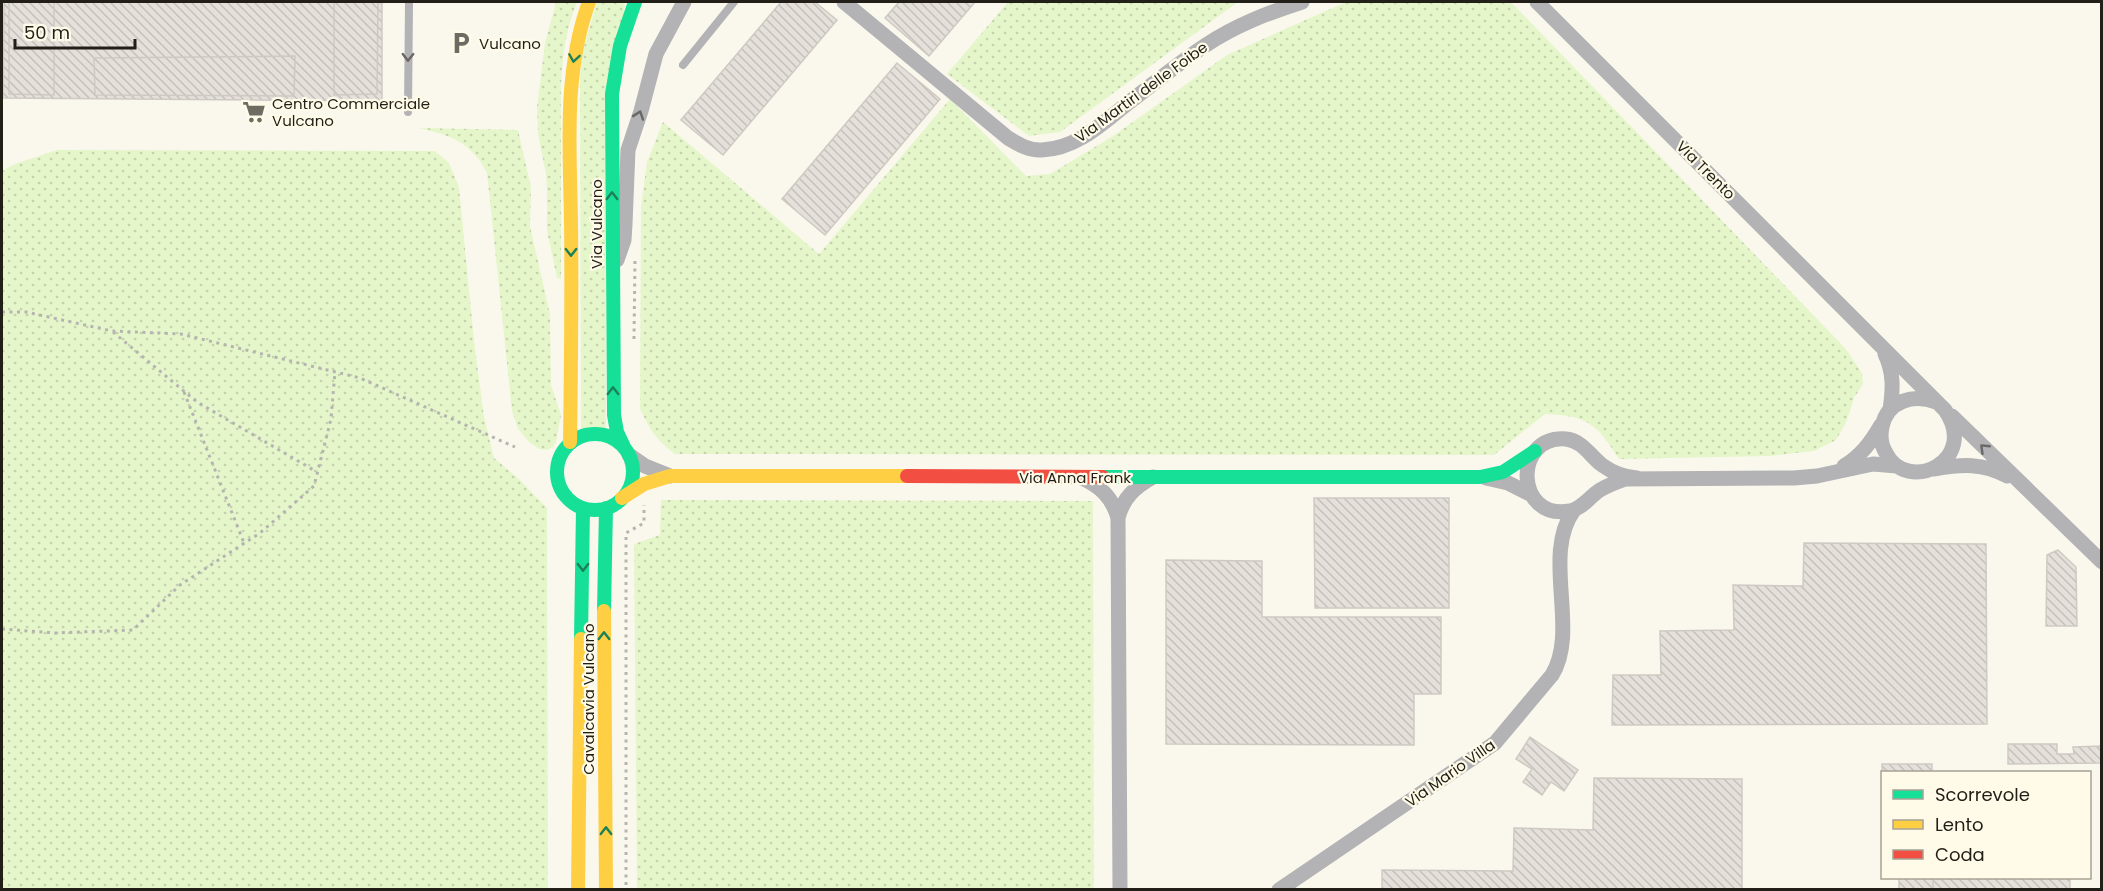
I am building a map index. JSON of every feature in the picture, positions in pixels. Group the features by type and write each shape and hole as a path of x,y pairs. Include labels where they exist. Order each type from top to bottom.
{"main road":[{"name":"Via Vulcano","path":"570,442 572,320 570,94 573,60 580,27 589,2"},
{"name":"Via Vulcano","path":"626,451 617,432 614,415 612,93 620,46 635,2"},
{"path":"598,434 612,438 626,451 633,473 628,491 622,498 606,508 591,510 583,508 566,497 557,478 558,460 570,442 584,435 598,434"},
{"name":"Via Anna Frank","path":"622,498 644,484 670,476 1480,477 1503,472 1535,451"},
{"name":"Cavalcavia Vulcano","path":"578,890 583,508"},
{"name":"Cavalcavia Vulcano","path":"606,508 604,577 606,890"}],"street":[{"path":"613,274 624,240 628,150 656,54 684,2"},
{"name":"Via Martiri delle Foibe","path":"844,2 1008,138 1023,147 1040,151 1056,148 1086,136 1183,61 1231,30 1258,17 1302,2"},
{"name":"Via Trento","path":"1537,2 1941,406 2102,562"},
{"name":"Via Trento","path":"1875,339 1885,353 1892,372 1893,391 1880,433 1882,446 1897,466 1908,471 1920,472 1955,465 1978,465 2000,472 2023,486"},
{"path":"1836,471 1864,451 1886,415 1900,402 1911,398 1924,398 1941,406"},
{"name":"Via Trento","path":"1932,470 1946,459 1954,443 1955,431 1952,420 1941,406"},
{"path":"1556,440 1568,440 1579,443 1593,457 1599,472 1598,484 1593,495 1585,504 1574,510 1562,512 1550,510 1536,499 1527,484 1526,472 1529,461 1535,451 1545,444 1556,440"},
{"name":"Via Anna Frank","path":"626,451 645,466 670,476"},
{"path":"1593,457 1613,472 1625,477 1636,478 1794,478 1817,476 1873,464 1897,466"},
{"path":"1079,477 1095,484 1104,492 1115,507 1118,518 1120,888"},
{"path":"1118,518 1125,500 1140,484 1153,477"},
{"name":"Via Anna Frank","path":"1480,477 1508,483 1536,499"},
{"path":"1593,495 1614,483 1636,478"},
{"name":"Via Mario Villa","path":"1536,499 1554,522 1561,540"},
{"name":"Via Mario Villa","path":"1279,890 1495,743 1552,675 1558,666 1562,645 1561,540 1566,520 1574,510"}],"lane":[{"path":"408,112 409,2"},
{"path":"683,65 734,2"}],"path":[{"path":"2,312 26,312 112,331 181,334 360,378 515,447"},
{"path":"112,331 197,402 317,472"},
{"path":"2,629 55,633 133,630 180,585 260,533 314,486 331,419 335,372"},
{"path":"183,390 244,543"}],"green space":[{"path":"556,2 577,2 566,37 562,72 561,279 557,278 547,231 546,174 538,134 537,107 545,43"},
{"path":"597,2 625,2 606,301 606,430 595,428 581,430 580,79 582,53"},
{"path":"1008,2 1238,2 1060,132 1029,136 947,74"},
{"path":"1346,2 1511,2 1845,348 1862,373 1863,384 1854,398 1846,423 1836,440 1814,451 1770,456 1619,459 1604,437 1589,424 1571,417 1545,414 1494,455 675,454 658,439 651,429 640,409 641,206 647,162 663,122 819,254 950,99 1026,176 1050,174 1113,136 1227,55"},
{"path":"419,128 518,130 531,187 530,226 550,314 551,385 561,415 556,442 547,450 539,449 528,441 518,429 512,411 487,173 481,162 467,147 441,134"},
{"path":"57,150 435,151 449,163 459,187 474,340 484,417 494,458 519,479 547,508 548,889 2,889 2,171 15,164"},
{"path":"661,500 1093,501 1094,889 637,889 634,544 660,535"}],"building":[{"path":"4,2 382,2 382,101 3,98"},
{"path":"9,2 54,2 54,95 9,94"},
{"path":"334,2 378,2 377,94 334,95"},
{"path":"781,2 815,2 837,20 723,155 681,120"},
{"path":"899,2 975,2 929,56 885,18"},
{"path":"295,56 294,96 95,95 94,58"},
{"path":"897,63 940,99 825,235 782,199"},
{"path":"1314,498 1449,498 1449,608 1315,608"},
{"path":"1804,543 1986,544 1987,724 1612,725 1613,675 1661,675 1660,631 1734,630 1733,585 1803,586"},
{"path":"2058,550 2076,567 2077,626 2046,626 2047,555"},
{"path":"1166,560 1262,561 1262,617 1441,617 1441,694 1414,694 1414,745 1166,744"},
{"path":"1530,737 1578,770 1564,791 1551,782 1542,795 1523,782 1532,769 1516,759"},
{"path":"2008,744 2057,744 2057,754 2074,754 2073,747 2102,746 2102,763 2008,764"},
{"path":"1882,764 1932,764 1932,771 1882,771"},
{"path":"1594,778 1742,779 1742,890 1382,890 1382,870 1513,871 1514,828 1593,830"},
{"path":"1899,879 1933,879 1933,890 1899,890"},
{"path":"1933,879 2070,879 2070,890 1933,890"}],"traffic: fast":[{"path":"624,447 617,432 614,415 612,94 620,46 635,2"},
{"path":"595,434 610,437 622,445 630,457 633,472 630,487 622,499 610,507 595,510 580,507 568,499 560,487 557,472 560,457 568,445 580,437 595,434"},
{"path":"1103,477 1480,477 1503,472 1535,451"},
{"path":"581,639 583,508"},
{"path":"604,611 606,508"}],"traffic: slow":[{"path":"570,442 570,111 575,56 589,2"},
{"path":"622,498 644,484 670,476 907,476"},
{"path":"604,611 606,890"},
{"path":"578,890 581,639"}],"traffic: jam":[{"path":"907,476 1103,477"}],"place":[{"name":"Vulcano","path":"461,43"},
{"name":"Centro Commerciale Vulcano","path":"254,112"}]}
